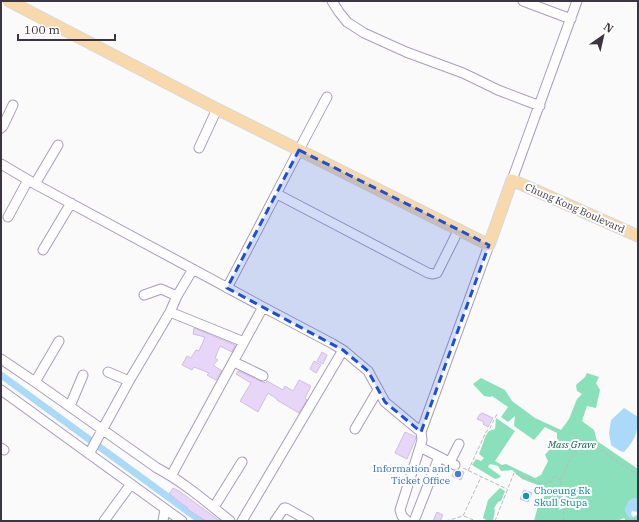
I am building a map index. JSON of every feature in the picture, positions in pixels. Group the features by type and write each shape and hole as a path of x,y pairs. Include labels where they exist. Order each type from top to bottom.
{"main road":[{"path":"9,1 217,109 489,245 512,180"},
{"name":"Chung Kong Boulevard","path":"512,180 638,236"}],"street":[{"path":"332,1 347,22 364,33 406,52 463,73 498,90 540,106"},
{"path":"523,1 571,19"},
{"path":"512,180 577,1"},
{"path":"227,288 327,97"},
{"path":"1,128 13,105"},
{"path":"199,148 217,109"},
{"path":"8,217 58,145"},
{"path":"1,164 343,350 368,371 385,402 420,432"},
{"path":"277,194 428,273 433,274 437,273 459,229"},
{"path":"43,250 71,203"},
{"path":"407,521 402,516 400,510 422,440 420,432 489,245"},
{"path":"91,451 193,269"},
{"path":"144,295 161,289 178,296"},
{"path":"171,476 263,307"},
{"path":"170,312 244,342"},
{"path":"36,382 58,341"},
{"path":"242,521 343,350"},
{"path":"1,359 70,406 101,433 171,476 214,507 230,521"},
{"path":"234,362 263,376"},
{"path":"108,372 129,381"},
{"path":"70,406 84,376"},
{"path":"1,390 91,451 131,484 182,521"},
{"path":"355,429 378,390"},
{"path":"420,447 453,464 459,444"},
{"path":"414,521 439,457"},
{"path":"214,507 242,462"},
{"path":"104,521 131,484"},
{"path":"275,521 284,508 308,521"},
{"path":"163,521 165,509"}],"path":[{"path":"468,471 486,432 490,428 497,414"},
{"path":"564,521 561,480 568,463 584,439 638,475"},
{"path":"453,464 507,489"},
{"path":"495,521 514,473 541,484 550,483 554,476 561,480"},
{"path":"463,516 481,477"},
{"path":"446,521 463,516 476,521"}],"highlighted area":[{"path":"299,150 489,245 421,432 385,402 368,371 343,350 227,288"}],"green space":[{"name":"Mass Grave","path":"587,373 599,377 596,383 600,390 596,408 587,406 582,421 594,430 597,441 638,469 638,498 634,498 628,502 630,518 638,517 638,521 626,521 624,518 617,521 534,521 538,506 547,492 555,493 562,497 559,510 566,507 568,498 556,490 548,489 522,479 512,470 501,471 498,466 490,464 488,467 501,476 495,479 472,465 476,459 481,461 484,458 479,454 486,435 489,431 495,429 496,418 515,431 495,461 502,465 506,464 535,478 541,475 548,461 545,455 557,440 557,433 545,427 534,440 514,426 515,416 508,422 501,417 508,407 492,396 484,396 473,384 481,378 505,390 512,401 535,418 561,430 569,419 577,399 582,394 577,391 576,385 585,377"},
{"path":"500,488 505,491 501,501 498,502 494,508 495,511 493,521 487,521 483,518 488,500"}],"water":[{"path":"624,408 638,417 635,436 631,444 624,452 611,445 609,433 611,420"},
{"path":"634,498 638,498 638,512 632,511 631,514 633,517 637,515 638,517 630,519 625,512 625,508 628,502"}],"building":[{"path":"194,328 235,345 232,352 220,346 215,358 218,360 213,365 222,371 216,380 207,375 209,373 194,367 192,370 182,365 187,356 191,358 196,350 199,351 205,337 193,334"},
{"path":"322,352 327,355 323,364 317,361"},
{"path":"314,361 321,365 316,373 310,369"},
{"path":"238,371 260,381 266,383 267,381 283,390 285,386 293,391 299,380 311,386 305,398 307,400 299,413 268,393 258,412 240,401 251,383 236,374"},
{"path":"482,413 493,418 488,427 483,424 484,422 477,419"},
{"path":"405,432 416,437 407,459 395,453"},
{"name":"Information and Ticket Office","path":"459,470 464,472 461,480 452,476 454,471"},
{"path":"173,488 220,521 206,521 187,509 188,508 169,494"},
{"name":"Choeung Ek Skull Stupa","path":"524,490 532,493 528,502 520,499"},
{"path":"437,512 443,515 440,521 433,521"}],"waterway":[{"path":"1,375 201,521"}],"place":[{"name":"Information and Ticket Office","path":"458,474"},
{"name":"Choeung Ek Skull Stupa","path":"526,496"}]}
